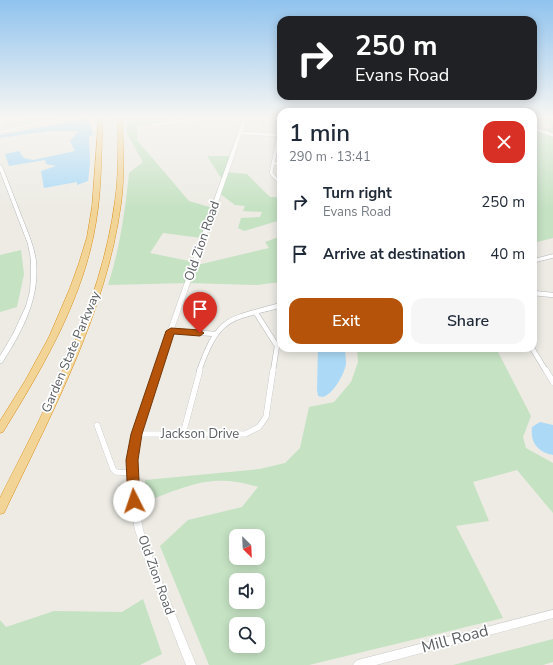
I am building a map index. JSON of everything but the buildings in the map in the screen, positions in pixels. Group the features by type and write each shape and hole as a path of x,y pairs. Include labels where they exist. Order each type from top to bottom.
{"highway":[{"name":"Garden State Parkway","path":"0,429 57,331 78,281 90,236 98,147"},
{"name":"Garden State Parkway","path":"0,509 75,351 99,285 111,241 119,196 121,175 121,147"}],"main road":[{"path":"0,166 30,244 34,269 32,292 25,316 13,341 0,361"}],"street":[{"name":"Old Zion Road","path":"191,665 151,565 141,535 134,501 132,473 136,434 235,147"},
{"path":"276,147 271,174 277,180"},
{"path":"273,163 277,164"},
{"path":"537,260 553,256"},
{"path":"537,293 553,295"},
{"path":"184,434 201,362 216,334 226,322 277,306"},
{"name":"Jackson Drive","path":"136,434 245,434 256,429 265,420 277,346 256,313"},
{"path":"171,331 216,334"},
{"path":"534,352 553,382"},
{"path":"97,425 114,471 132,473"},
{"name":"Mill Road","path":"358,665 553,614"}],"green space":[{"path":"134,147 143,147 189,201 213,208 202,238 163,233 150,253 194,262 193,266 269,248 265,242 277,238 277,282 257,285 188,283 108,285 122,229 129,173 143,162"},
{"path":"537,147 553,147 553,238 537,242"},
{"path":"207,156 232,156 226,172 247,174 270,197 277,197 277,221 244,231 238,228 241,218 260,217 262,212 243,211 245,206 235,205 219,193 223,181"},
{"path":"21,250 24,274 17,307 0,312 0,255"},
{"path":"357,352 498,352 531,416 523,437 526,448 553,463 553,513 517,470 473,482 489,521 456,526 503,618 309,665 209,665 160,546 188,520 242,507 258,487 242,483 214,481 189,486 147,501 145,480 260,469 285,463 300,448 309,407 334,402 351,382 358,362"},
{"path":"143,599 162,654 140,665 0,665 0,620 6,627 54,611 122,612"},
{"path":"553,639 553,662 543,665 453,665"}],"water":[{"path":"73,147 89,147 90,164 88,181 77,185 77,182 44,188 41,171 56,166 46,164 45,160 9,166 5,154 19,151 24,158 33,160 75,151"},
{"path":"318,352 345,352 346,364 338,384 331,392 323,397 318,396"},
{"path":"540,422 553,425 553,455 539,449 532,438 532,427"}],"route":[{"path":"134,501 132,487 132,460 136,434 171,331 200,333"}]}
